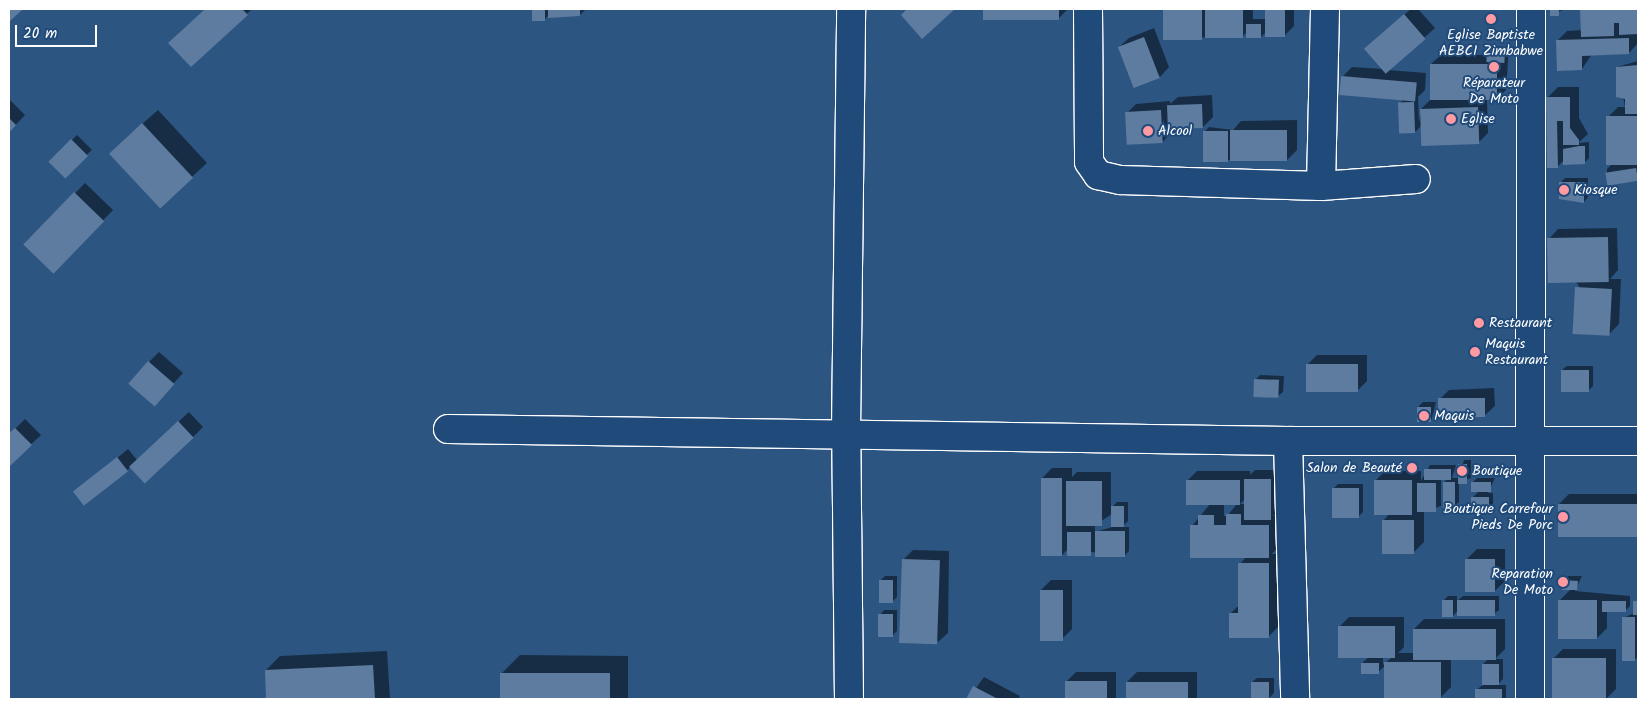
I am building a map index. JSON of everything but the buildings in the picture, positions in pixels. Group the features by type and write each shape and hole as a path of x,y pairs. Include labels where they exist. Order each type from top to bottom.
{"street":[{"path":"849,699 846,432 851,9"},
{"path":"1088,9 1089,162 1098,175 1120,180 1321,186 1416,179"},
{"path":"1321,186 1325,9"},
{"path":"1530,9 1527,439 1530,699"},
{"path":"448,429 846,432 1288,441 1527,439 1638,441"},
{"path":"1288,441 1295,699"}],"place":[{"name":"Eglise Baptiste AEBCI Zimbabwe","path":"1491,19"},
{"name":"Réparateur De Moto","path":"1494,67"},
{"name":"Eglise","path":"1451,119"},
{"name":"Alcool","path":"1148,131"},
{"name":"Kiosque","path":"1564,190"},
{"name":"Restaurant","path":"1479,323"},
{"name":"Maquis Restaurant","path":"1475,352"},
{"name":"Maquis","path":"1424,416"},
{"name":"Salon de Beauté","path":"1412,468"},
{"name":"Boutique","path":"1462,471"},
{"name":"Boutique Carrefour Pieds De Porc","path":"1563,517"},
{"name":"Reparation De Moto","path":"1563,582"}]}
